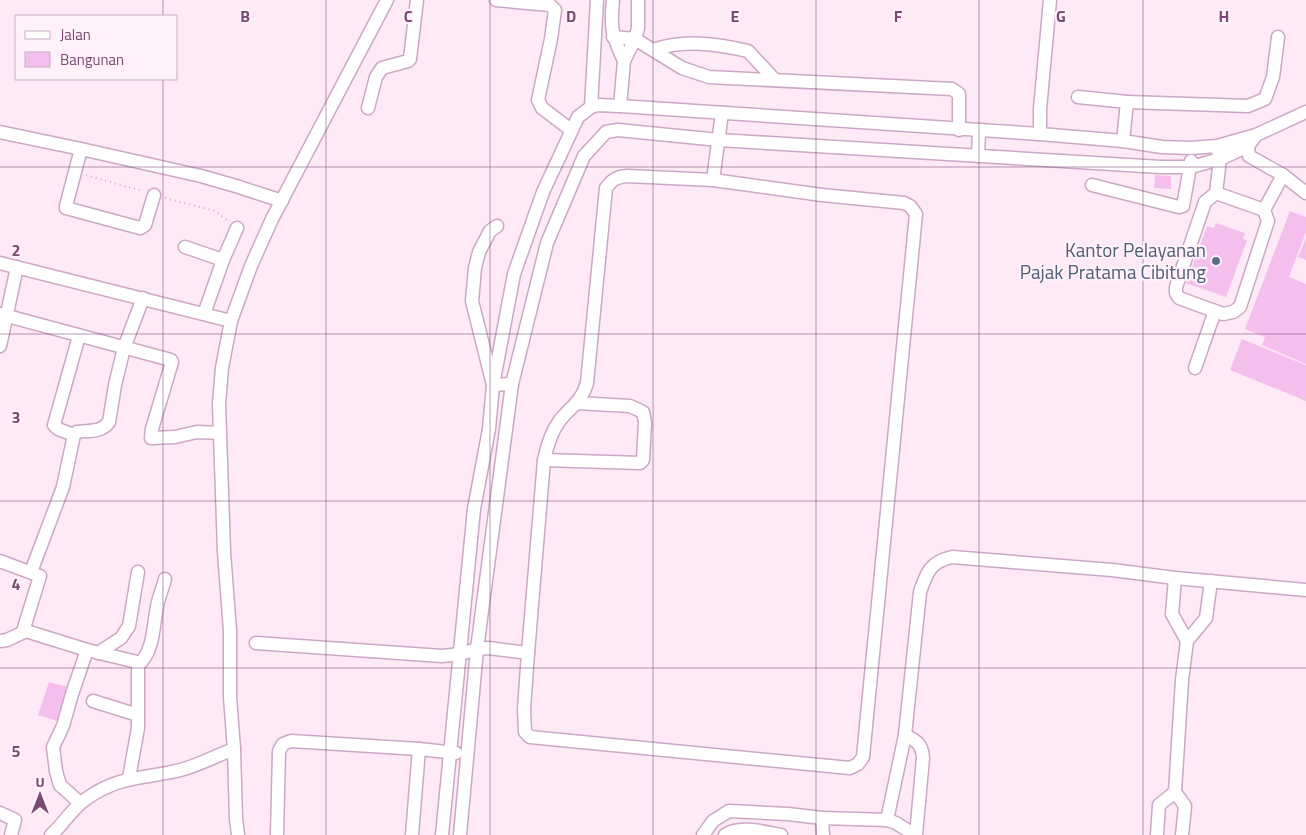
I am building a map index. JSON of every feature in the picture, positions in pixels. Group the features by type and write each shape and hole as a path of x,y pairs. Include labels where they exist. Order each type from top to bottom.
{"street":[{"path":"238,835 229,665 230,631 224,552 220,433 222,368 231,322 250,266 387,0"},
{"path":"368,108 376,77 382,68 410,59 417,0"},
{"path":"496,0 550,5 555,10 538,100 546,111 571,130"},
{"path":"591,107 597,0"},
{"path":"613,0 611,24 613,37 624,61"},
{"path":"620,106 624,61 635,39 638,28 638,0"},
{"path":"1040,134 1040,109 1050,0"},
{"path":"613,37 635,39 682,68 709,77 952,89 959,94 959,130"},
{"path":"1078,98 1126,102 1248,106 1257,104 1265,99 1273,76 1278,37"},
{"path":"653,50 687,43 748,51 775,80"},
{"path":"1123,141 1126,102"},
{"path":"442,835 474,509 489,430 493,385 514,274 543,192 578,117 591,107 598,105 620,106 1040,134 1219,152"},
{"path":"460,835 477,648 512,384 547,242 584,156 606,132 618,130 719,140 1190,167 1306,112"},
{"path":"713,180 722,113"},
{"path":"978,156 979,131"},
{"path":"0,132 201,176 282,201"},
{"path":"1244,143 1249,156 1283,175 1306,193"},
{"path":"1092,185 1180,207 1183,206 1190,167 1191,148"},
{"path":"80,149 66,208 140,228 145,225 154,195"},
{"path":"1219,152 1216,193 1206,202 1176,286 1178,298 1223,314 1233,312 1240,307 1268,221 1264,210 1283,175"},
{"path":"626,176 713,180 822,195 904,203 910,206 916,214 863,757 858,764 850,768 528,736 524,730 524,709 544,460 546,448 554,428 576,403 582,397 587,383 606,188 611,181 618,177 626,176"},
{"path":"1216,193 1264,210"},
{"path":"493,385 472,301 475,268 479,252 490,231 497,226"},
{"path":"204,314 223,260 237,228"},
{"path":"185,247 223,260"},
{"path":"0,263 231,322"},
{"path":"0,346 3,315 17,267"},
{"path":"30,572 63,487 74,436 78,432 99,430 109,422 124,348 143,298"},
{"path":"1195,368 1215,311"},
{"path":"3,315 169,359 172,362 151,438 175,437 197,432 220,433"},
{"path":"74,436 58,429 54,425 79,336"},
{"path":"493,385 512,384"},
{"path":"544,460 640,463 643,460 645,422 643,412 638,408 630,406 576,403"},
{"path":"887,820 905,735 920,592 926,573 942,559 952,557 1102,569 1306,590"},
{"path":"0,561 38,574 41,578 24,628 26,632"},
{"path":"80,803 60,785 53,747 63,726 72,694 93,651 117,641 129,626 138,572"},
{"path":"1175,578 1172,614 1187,641"},
{"path":"129,778 138,728 138,665 145,658 150,646 158,603 165,579"},
{"path":"1182,835 1185,807 1175,792 1187,641 1206,618 1211,581"},
{"path":"0,641 26,632 134,661 138,665"},
{"path":"256,643 442,656 460,654 477,648 528,653"},
{"path":"93,700 138,715"},
{"path":"703,835 713,821 729,811 822,818 887,820 896,823 915,835 923,758 919,742 905,735"},
{"path":"277,835 279,750 283,744 291,741 419,749 466,754"},
{"path":"51,835 80,803 113,784 129,778 178,771 234,749"},
{"path":"412,835 419,749"},
{"path":"1157,835 1159,805 1175,792"},
{"path":"0,813 15,820 11,835"},
{"path":"822,818 824,835"},
{"path":"725,835 737,830 781,835"}],"path":[{"path":"75,172 215,211 237,228"}],"building":[{"path":"1155,175 1171,176 1171,189 1154,188"},
{"path":"1290,211 1306,217 1306,232 1289,277 1306,284 1306,364 1262,345 1265,337 1245,329"},
{"name":"Kantor Pelayanan Pajak Pratama Cibitung","path":"1216,223 1245,233 1243,239 1247,240 1226,297 1186,283 1207,226 1214,228"},
{"path":"1306,238 1306,260 1298,257"},
{"path":"1242,339 1306,365 1306,401 1230,370"},
{"path":"49,682 72,688 63,723 38,715"}],"place":[{"name":"Kantor Pelayanan Pajak Pratama Cibitung","path":"1216,261"}]}
